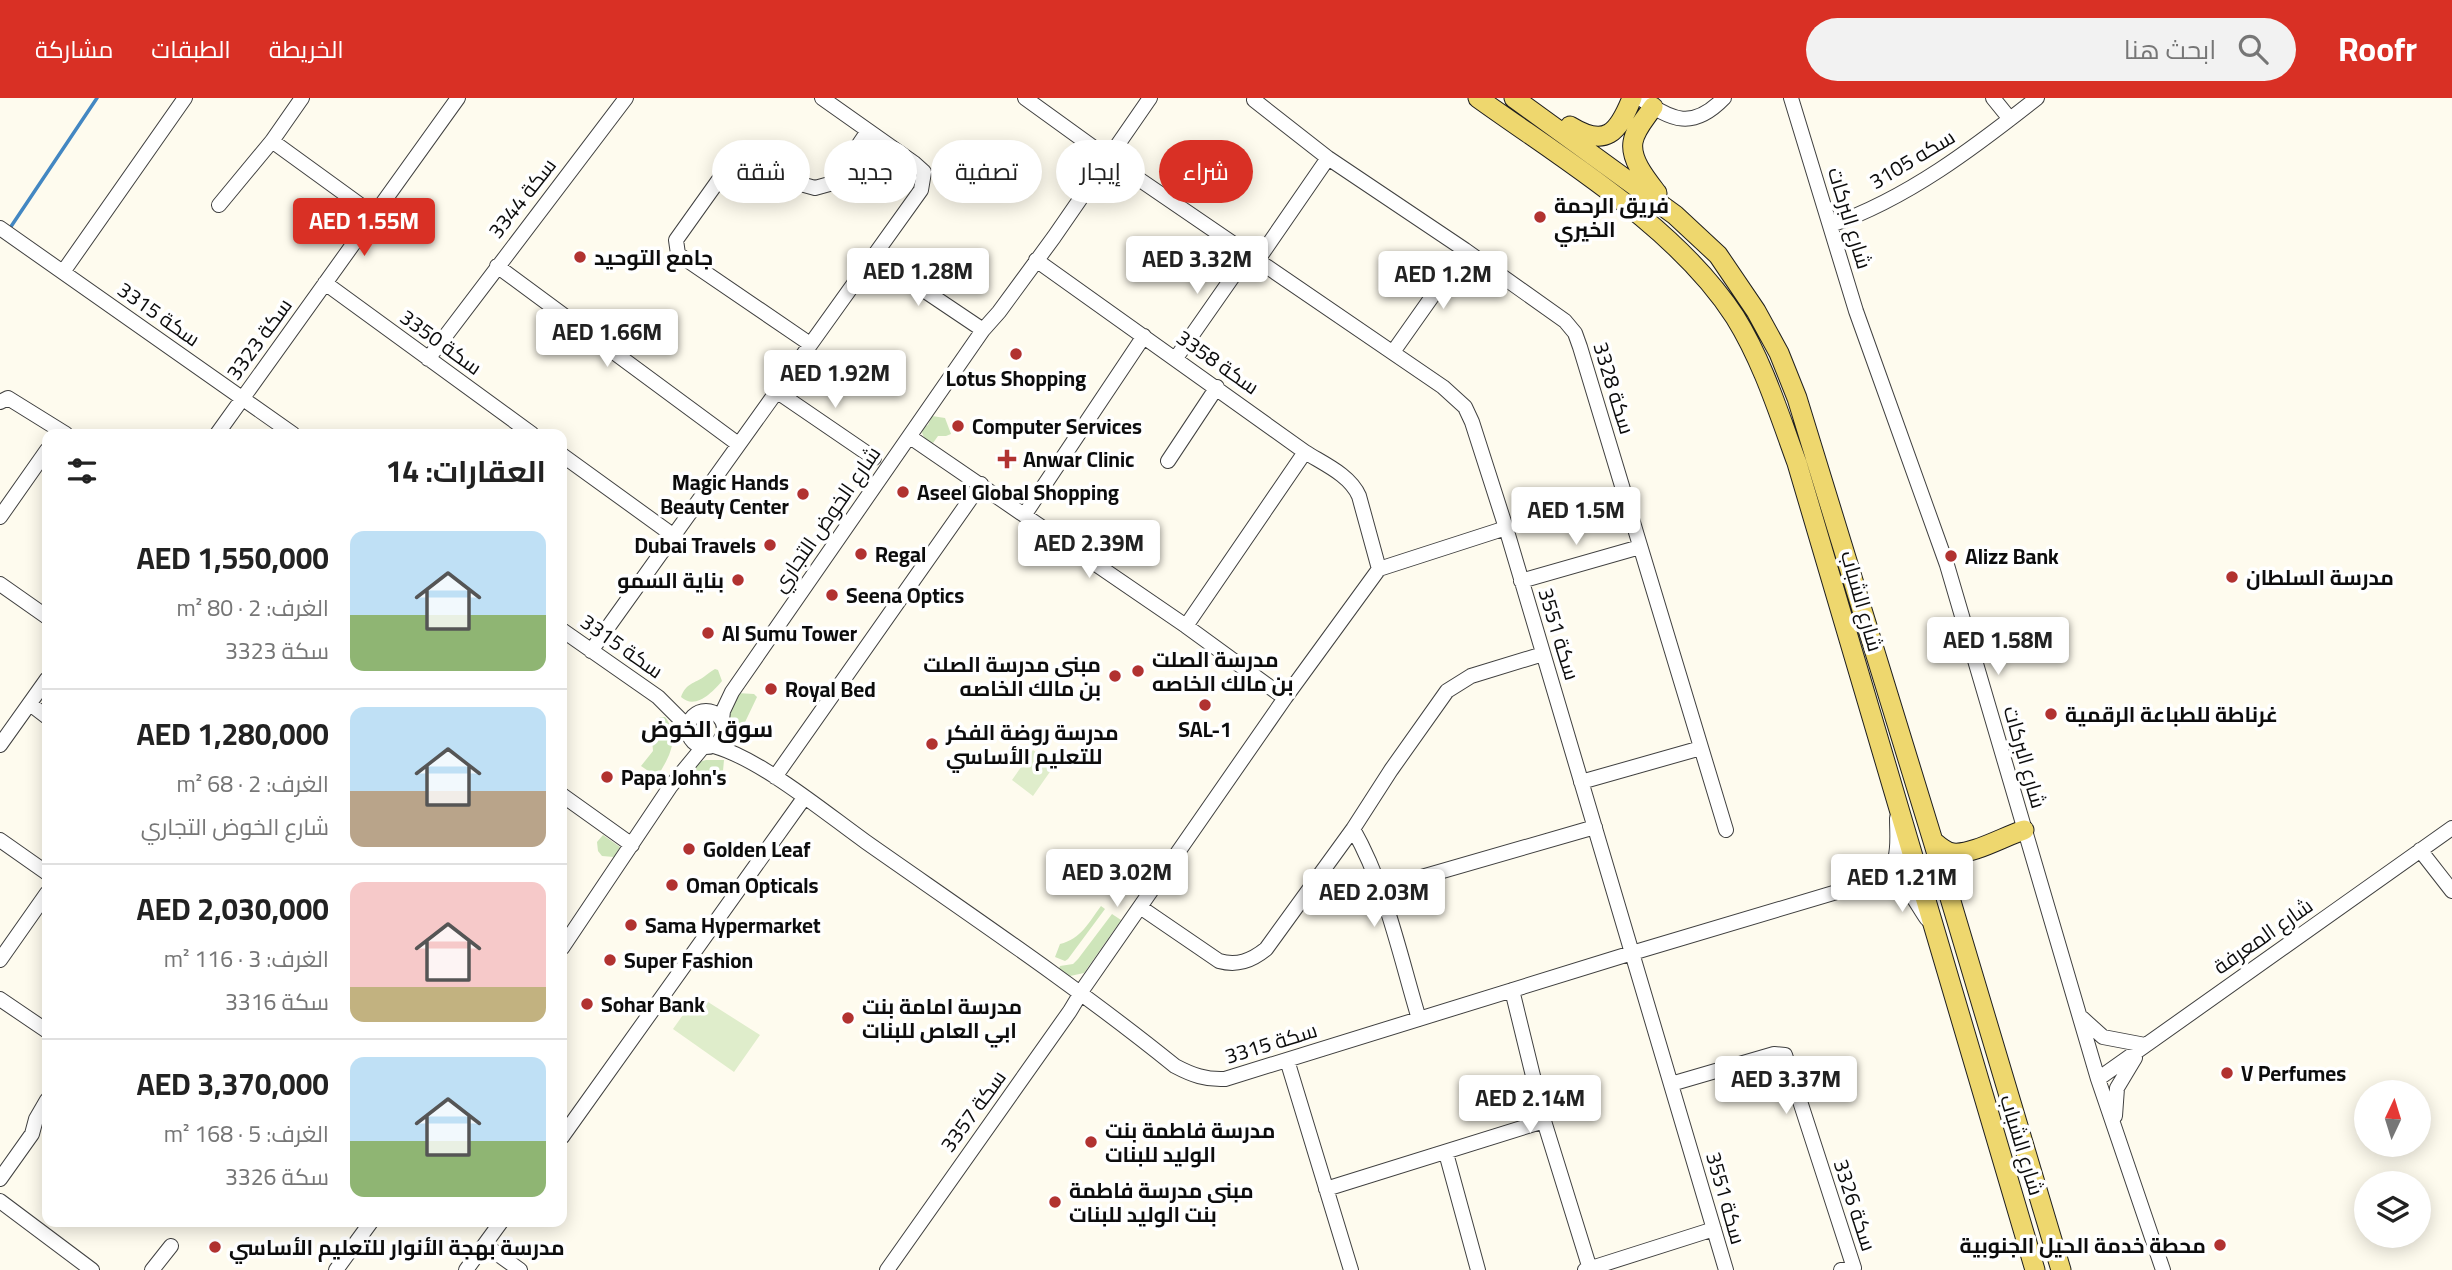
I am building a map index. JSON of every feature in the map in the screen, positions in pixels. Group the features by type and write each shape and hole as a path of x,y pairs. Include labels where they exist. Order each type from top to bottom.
{"main road":[{"name":"شارع الشباب","path":"1478,98 1604,188 1664,236 1707,279 1734,317 1758,359 1797,463 2035,1270"},
{"name":"شارع الشباب","path":"1514,98 1675,215 1718,255 1756,311 1779,353 1797,398 2061,1270"},
{"path":"1524,98 1585,135 1593,137 1611,134 1621,123 1632,98"},
{"path":"1646,103 1633,143 1634,151 1643,175 1675,215"},
{"path":"1933,841 1952,853 1968,851 2024,830"},
{"path":"1945,884 1954,862 1968,851"}],"street":[{"path":"63,272 185,98"},
{"path":"219,205 272,141 302,98"},
{"name":"سكة 3323","path":"220,429 458,98"},
{"name":"سكة 3344","path":"428,359 626,98"},
{"path":"591,651 921,190 924,172 822,98"},
{"name":"سكة 3551","path":"1024,98 1083,140"},
{"name":"شارع الخوض التجاري","path":"1121,140 1150,98"},
{"path":"1646,103 1672,118 1689,119 1708,111 1724,98"},
{"name":"شارع البركات","path":"1791,98 1856,311 1947,565 2098,1079 2163,1270"},
{"path":"1993,98 2010,119"},
{"name":"سكه 3105","path":"1831,225 1872,208 1953,161 2037,98"},
{"name":"سكة 3328","path":"1254,100 1328,158 1565,321 1575,333 1726,830"},
{"path":"810,344 678,254 676,240 728,167 742,157 765,160 797,184 815,188 833,183 869,131"},
{"path":"272,141 374,215"},
{"path":"1176,358 1328,158"},
{"name":"سكة 3551","path":"1145,184 1393,352 1449,392 1465,407 1506,528 1726,1270"},
{"name":"شارع الخوض التجاري","path":"723,725 723,711 732,692 983,330 999,312 1076,203"},
{"name":"سكة 3315","path":"0,228 286,429"},
{"path":"1393,352 1465,250"},
{"path":"873,256 983,330"},
{"name":"سكة 3358","path":"1036,260 1355,486 1379,569"},
{"path":"497,266 738,444"},
{"name":"سكة 3350","path":"325,283 525,429"},
{"path":"1025,514 1144,336"},
{"path":"1168,461 1217,387"},
{"path":"776,391 874,458"},
{"path":"3,397 55,429"},
{"path":"910,437 1186,626 1285,698"},
{"path":"1186,626 1306,452"},
{"path":"0,517 42,457"},
{"path":"567,459 674,536"},
{"path":"775,777 981,485"},
{"path":"1379,569 1506,528"},
{"path":"1521,581 1640,547"},
{"name":"سكة 3357","path":"887,1270 1070,1011 1285,698 1379,569"},
{"path":"0,584 42,613"},
{"name":"سكة 3315","path":"567,634 658,697 689,733"},
{"path":"1140,907 1219,961 1231,964 1256,957 1266,949 1353,829 1447,691 1471,676 1543,654"},
{"path":"0,745 42,687"},
{"name":"شارع الخوض التجاري","path":"702,712 732,692"},
{"name":"سكة 3315","path":"658,697 702,712"},
{"path":"30,705 42,713"},
{"path":"567,941 670,787 709,746 719,742 723,725 718,715 702,712 689,733 670,787"},
{"name":"سكة 3315","path":"723,725 752,763"},
{"path":"689,733 709,746"},
{"name":"سكة 3315","path":"709,746 752,763 775,777 1081,992 1175,1066 1190,1074 1213,1080 1225,1079 1877,880"},
{"path":"1581,782 1701,748"},
{"path":"567,1129 804,797"},
{"path":"567,799 632,845"},
{"path":"1877,880 1890,871 1896,859 1898,803"},
{"path":"1380,889 1595,827"},
{"path":"1353,829 1364,848 1380,889 1419,1019"},
{"name":"شارع المعرفة","path":"2098,1079 2420,850 2450,834"},
{"path":"0,841 42,870"},
{"path":"2420,850 2452,891"},
{"path":"1877,880 1892,880 1904,885 1935,932"},
{"path":"0,960 42,901"},
{"path":"1512,990 1544,1121 1588,1269 1714,1230"},
{"path":"0,999 42,1028"},
{"path":"2079,1014 2103,1037 2146,1045 2116,1088 2117,1135"},
{"name":"سكة 3326","path":"1671,1084 1774,1054 1785,1055 1854,1268 1841,1270"},
{"path":"1287,1060 1351,1270"},
{"path":"0,1179 32,1134 42,1109"},
{"path":"1326,1189 1544,1121"},
{"path":"1446,1153 1478,1270"},
{"path":"0,1201 92,1270"},
{"path":"336,1270 367,1227"},
{"path":"466,1270 498,1227"},
{"path":"485,1245 520,1270"},
{"path":"152,1270 172,1246"}],"green space":[{"path":"932,416 945,418 951,434 938,436 933,443 922,433 922,428 928,425"},
{"path":"715,669 722,681 708,695 692,702 681,697 688,686"},
{"path":"737,693 754,694 757,697 737,739 730,723"},
{"path":"660,717 665,717 670,725 673,740 666,762 657,777 641,766 653,751 651,726"},
{"path":"1033,750 1054,766 1033,796 1012,780"},
{"path":"724,760 723,771 705,779 702,776 697,779 687,773 699,762"},
{"path":"603,835 620,847 614,857 602,856 598,851 597,842"},
{"path":"1101,906 1105,909 1068,959 1065,961 1055,957 1060,944 1079,934"},
{"path":"1112,914 1121,920 1084,973 1070,976 1058,971 1060,966 1073,964 1078,959"},
{"path":"697,995 760,1035 734,1072 673,1029"}],"waterway":[{"path":"8,231 97,98"}],"place":[{"name":"فريق الرحمة الخيري","path":"1540,217"},
{"name":"جامع التوحيد","path":"580,257"},
{"name":"Lotus Shopping","path":"1016,354"},
{"name":"Computer Services","path":"958,426"},
{"name":"Anwar Clinic","path":"1007,459"},
{"name":"Aseel Global Shopping","path":"903,492"},
{"name":"Magic Hands Beauty Center","path":"803,494"},
{"name":"Dubai Travels","path":"770,545"},
{"name":"Regal","path":"861,554"},
{"name":"Alizz Bank","path":"1951,556"},
{"name":"مدرسة السلطان","path":"2232,577"},
{"name":"بناية السمو","path":"738,580"},
{"name":"Seena Optics","path":"832,595"},
{"name":"Al Sumu Tower","path":"708,633"},
{"name":"مدرسة الصلت بن مالك الخاصه","path":"1138,671"},
{"name":"مبنى مدرسة الصلت بن مالك الخاصه","path":"1115,676"},
{"name":"Royal Bed","path":"771,689"},
{"name":"SAL-1","path":"1205,705"},
{"name":"غرناطة للطباعة الرقمية","path":"2051,714"},
{"name":"مدرسة روضة الفكر للتعليم الأساسي","path":"932,744"},
{"name":"Papa John's","path":"607,777"},
{"name":"Golden Leaf","path":"689,849"},
{"name":"Oman Opticals","path":"672,885"},
{"name":"Sama Hypermarket","path":"631,925"},
{"name":"Super Fashion","path":"610,960"},
{"name":"Sohar Bank","path":"587,1004"},
{"name":"مدرسة امامة بنت ابي العاص للبنات","path":"848,1018"},
{"name":"V Perfumes","path":"2227,1073"},
{"name":"مدرسة فاطمة بنت الوليد للبنات","path":"1091,1142"},
{"name":"مبنى مدرسة فاطمة بنت الوليد للبنات","path":"1055,1202"},
{"name":"محطة خدمة الحيل الجنوبية","path":"2220,1245"},
{"name":"مدرسة بهجة الأنوار للتعليم الأساسي","path":"215,1247"}],"district":[{"name":"سوق الخوض","path":"707,728"}]}
